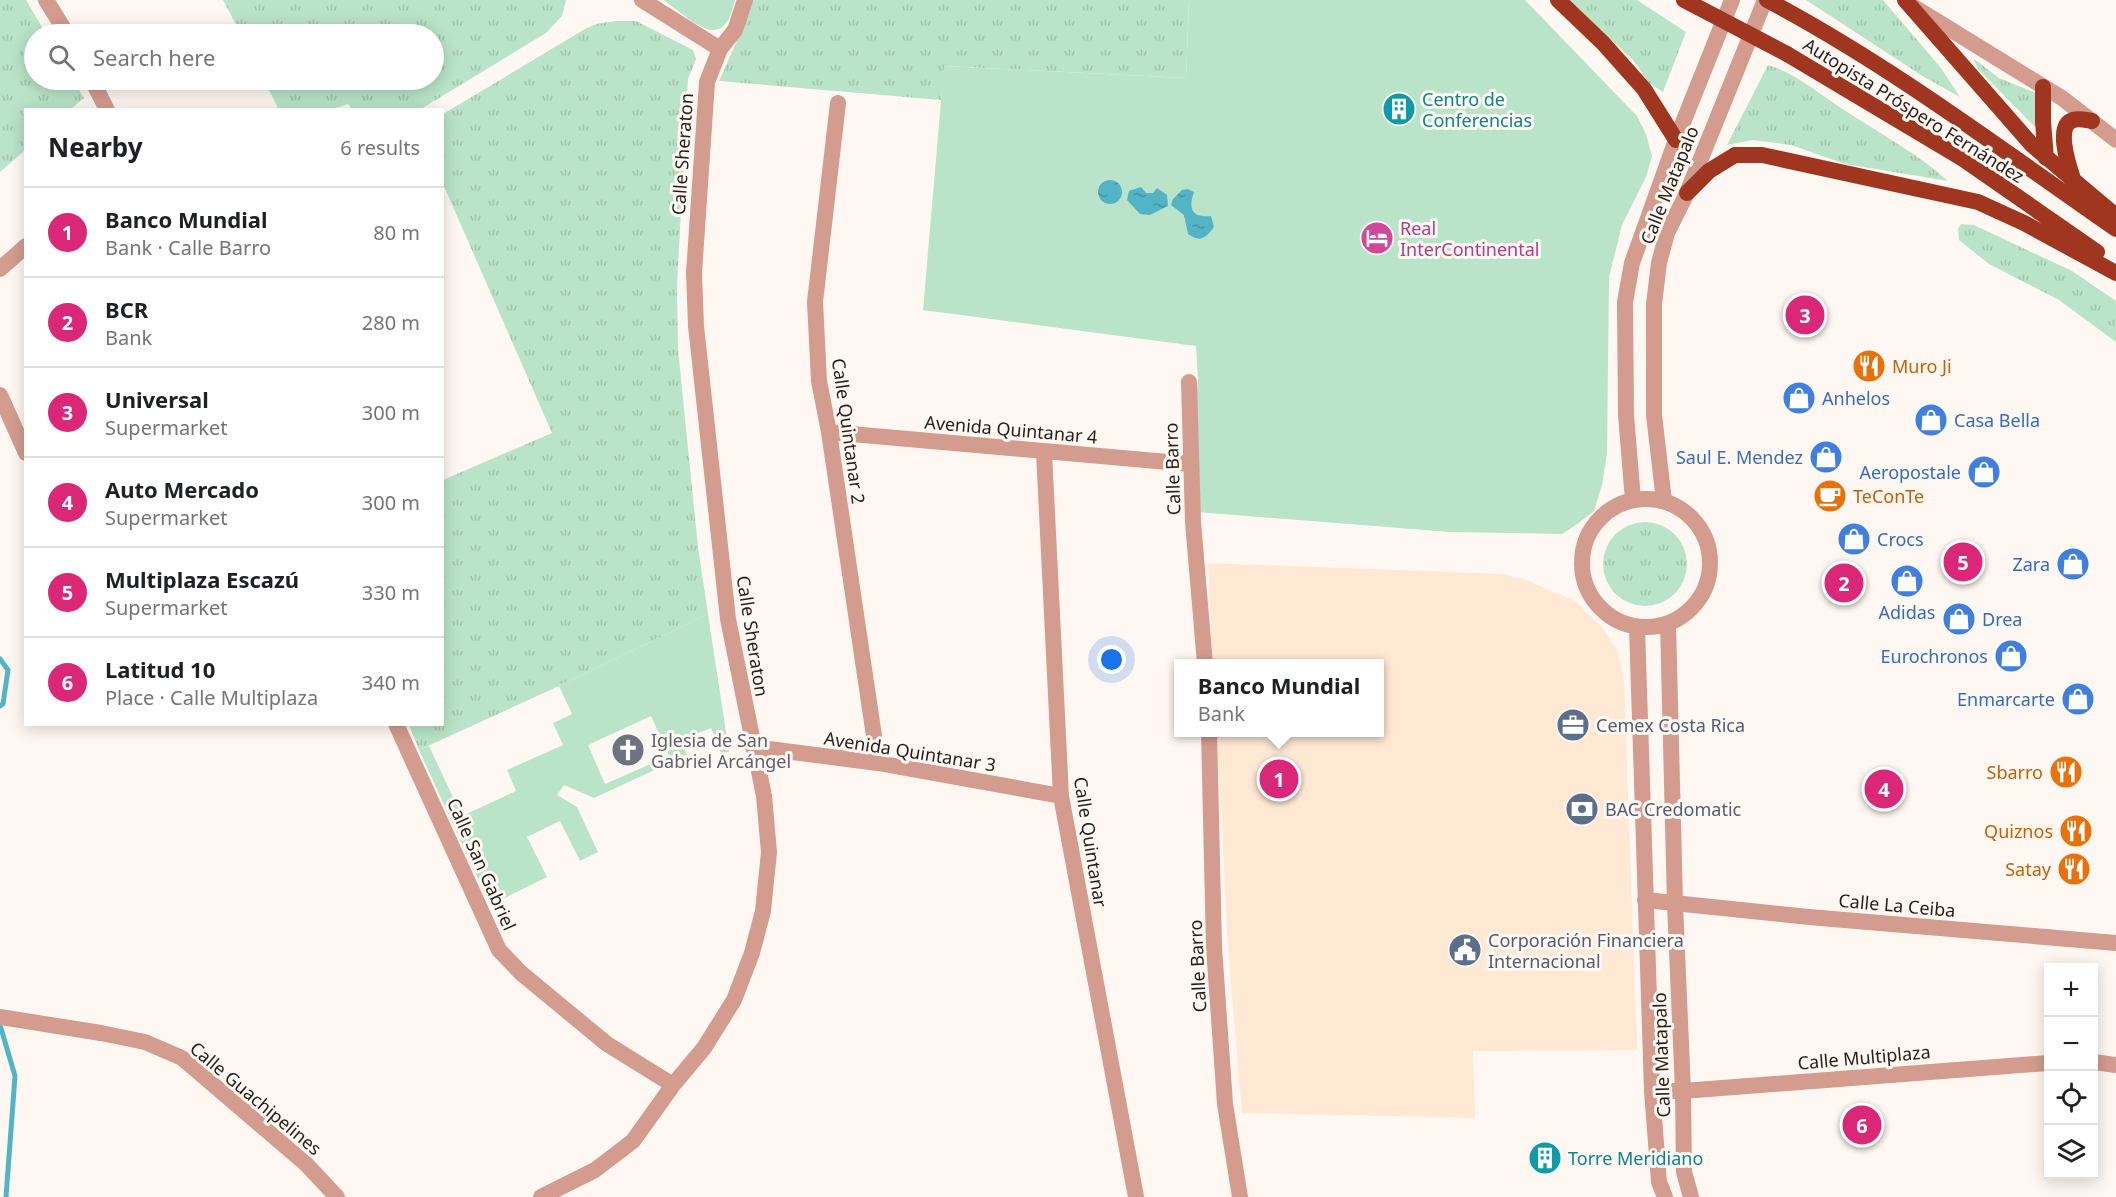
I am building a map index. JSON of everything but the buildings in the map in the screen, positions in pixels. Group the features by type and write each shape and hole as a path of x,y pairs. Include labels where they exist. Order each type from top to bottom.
{"highway":[{"path":"1558,0 1603,43 1644,89 1676,140"},
{"name":"Autopista Próspero Fernández","path":"1684,0 1787,54 1963,159 2116,266"},
{"name":"Autopista Próspero Fernández","path":"1766,0 1803,19 1890,71 2116,229"},
{"path":"1906,2 2046,158 2116,216"},
{"path":"2043,87 2046,158"},
{"path":"2074,182 2064,131 2070,121 2076,119 2092,121"},
{"path":"1687,193 1709,171 1735,155 1762,155 1978,202 2024,223 2116,273"}],"street":[{"path":"46,0 61,24"},
{"path":"642,0 720,49"},
{"name":"Calle Sheraton","path":"541,1197 595,1170 633,1141 673,1085 704,1048 734,1000 752,953 764,910 769,852 764,796 728,618 696,326 694,273 705,98 710,72 720,49 735,30 745,0"},
{"name":"Calle Matapalo","path":"1633,500 1626,415 1625,302 1632,263 1676,140 1732,0"},
{"name":"Calle Matapalo","path":"1664,501 1654,415 1654,304 1659,263 1667,233 1687,193 1766,0"},
{"path":"1906,2 2043,87 2116,140"},
{"path":"97,90 106,108"},
{"name":"Calle Quintanar 2","path":"838,103 815,302 819,381 829,432 878,763"},
{"path":"0,269 24,248"},
{"name":"Calle Barro","path":"1189,381 1193,522 1205,659"},
{"path":"0,395 24,449"},
{"name":"Avenida Quintanar 4","path":"829,432 1190,464"},
{"name":"Calle Quintanar","path":"1044,452 1061,796 1136,1197"},
{"path":"1648,498 1664,501 1679,508 1698,525 1709,548 1710,564 1700,598 1686,613 1668,623 1653,627 1637,627 1612,617 1593,600 1585,584 1581,567 1582,552 1586,538 1597,520 1613,507 1648,498"},
{"name":"Calle Matapalo","path":"1668,623 1684,1172 1690,1197"},
{"name":"Calle Matapalo","path":"1637,627 1652,1091 1659,1182 1665,1197"},
{"name":"Calle San Gabriel","path":"397,726 499,950 521,973 607,1044 673,1085"},
{"name":"Calle Barro","path":"1209,737 1214,947 1225,1104 1240,1197"},
{"name":"Avenida Quintanar 3","path":"753,747 878,763 1061,796"},
{"path":"1645,900 1675,904"},
{"name":"Calle La Ceiba","path":"1675,904 2116,943"},
{"name":"Calle Guachipelines","path":"4,1017 145,1042 182,1058 306,1164 337,1197"},
{"name":"Calle Multiplaza","path":"1652,1091 1683,1091 2044,1063"},
{"path":"2098,1063 2116,1065"}],"shaded area":[{"path":"1208,563 1502,574 1524,579 1575,601 1601,626 1617,649 1624,679 1637,1050 1473,1051 1475,1118 1242,1113 1228,948 1217,737 1384,737 1384,659 1213,659"}],"green space":[{"path":"0,0 26,0 40,24 24,24 24,90 79,90 84,98 72,108 24,108 24,151 0,172"},
{"path":"223,0 566,0 562,16 546,33 423,108 351,108 348,104 336,108 278,108 269,90 444,90 444,24 236,24"},
{"path":"663,0 735,0 730,17 723,26 715,30 696,24"},
{"path":"752,0 1189,0 1186,78 945,66 941,100 719,81 744,25"},
{"path":"1189,0 1525,0 1637,116 1646,134 1652,156 1646,177 1622,225 1609,277 1607,454 1602,485 1594,511 1576,525 1562,534 1450,532 1197,512 1193,455 1198,378 1196,346 923,310 944,66 1186,78"},
{"path":"1568,0 1637,0 1686,32 1663,92 1649,83 1633,60"},
{"path":"1806,0 1883,0 1941,68 1960,97 1924,77"},
{"path":"636,21 693,50 696,59 688,79 677,285 678,349 698,547 708,614 419,750 409,726 444,726 444,480 552,433 444,186 444,113 596,24"},
{"path":"1973,58 1999,78 2038,94 2038,130 1978,69"},
{"path":"1768,65 1807,84 1911,152 1948,181 1845,164 1791,145 1753,140 1727,145"},
{"path":"1961,224 1974,225 2072,271 2116,301 2116,342 2059,300 1989,264 1959,240 1958,229"},
{"path":"1645,522 1661,525 1680,541 1687,564 1684,580 1668,599 1645,606 1629,603 1610,587 1603,564 1606,548 1622,529"},
{"path":"708,614 729,752 721,753 711,728 681,740 687,755 594,798 564,785 557,795 577,807 598,852 580,861 560,821 527,837 547,877 490,905 419,750 429,746 462,816 516,791 507,770 563,745 553,723 572,714 559,686","holes":["651,716 669,756 605,784 588,745"]}],"water":[{"path":"1110,180 1118,184 1122,192 1118,200 1110,204 1102,200 1098,192 1102,184"},
{"path":"1141,187 1146,193 1153,193 1157,188 1167,195 1168,206 1150,215 1140,214 1127,200 1129,191"},
{"path":"1188,189 1194,192 1191,203 1196,214 1211,216 1214,227 1202,238 1188,234 1184,215 1171,205 1173,199 1182,190"}],"waterway":[{"path":"0,659 8,670 3,704 0,706"},
{"path":"0,1025 15,1076 6,1197"}],"place":[{"name":"Centro de Conferencias","path":"1399,109"},
{"name":"Real InterContinental","path":"1377,238"},
{"name":"Universal","path":"1805,315"},
{"name":"Muro Ji","path":"1869,366"},
{"name":"Anhelos","path":"1799,398"},
{"name":"Casa Bella","path":"1931,420"},
{"name":"Saul E. Mendez","path":"1826,457"},
{"name":"Aeropostale","path":"1984,472"},
{"name":"TeConTe","path":"1830,496"},
{"name":"Crocs","path":"1854,539"},
{"name":"Multiplaza Escazú","path":"1963,562"},
{"name":"Zara","path":"2073,564"},
{"name":"Adidas","path":"1907,581"},
{"name":"BCR","path":"1844,583"},
{"name":"Drea","path":"1959,619"},
{"name":"Eurochronos","path":"2011,656"},
{"name":"Enmarcarte","path":"2078,699"},
{"name":"Cemex Costa Rica","path":"1573,725"},
{"name":"Iglesia de San Gabriel Arcángel","path":"628,750"},
{"name":"Sbarro","path":"2066,772"},
{"name":"Banco Mundial","path":"1279,779"},
{"name":"Auto Mercado","path":"1884,789"},
{"name":"BAC Credomatic","path":"1582,809"},
{"name":"Quiznos","path":"2076,831"},
{"name":"Satay","path":"2074,869"},
{"name":"Corporación Financiera Internacional","path":"1465,950"},
{"name":"Latitud 10","path":"1862,1125"},
{"name":"Torre Meridiano","path":"1545,1158"}]}
